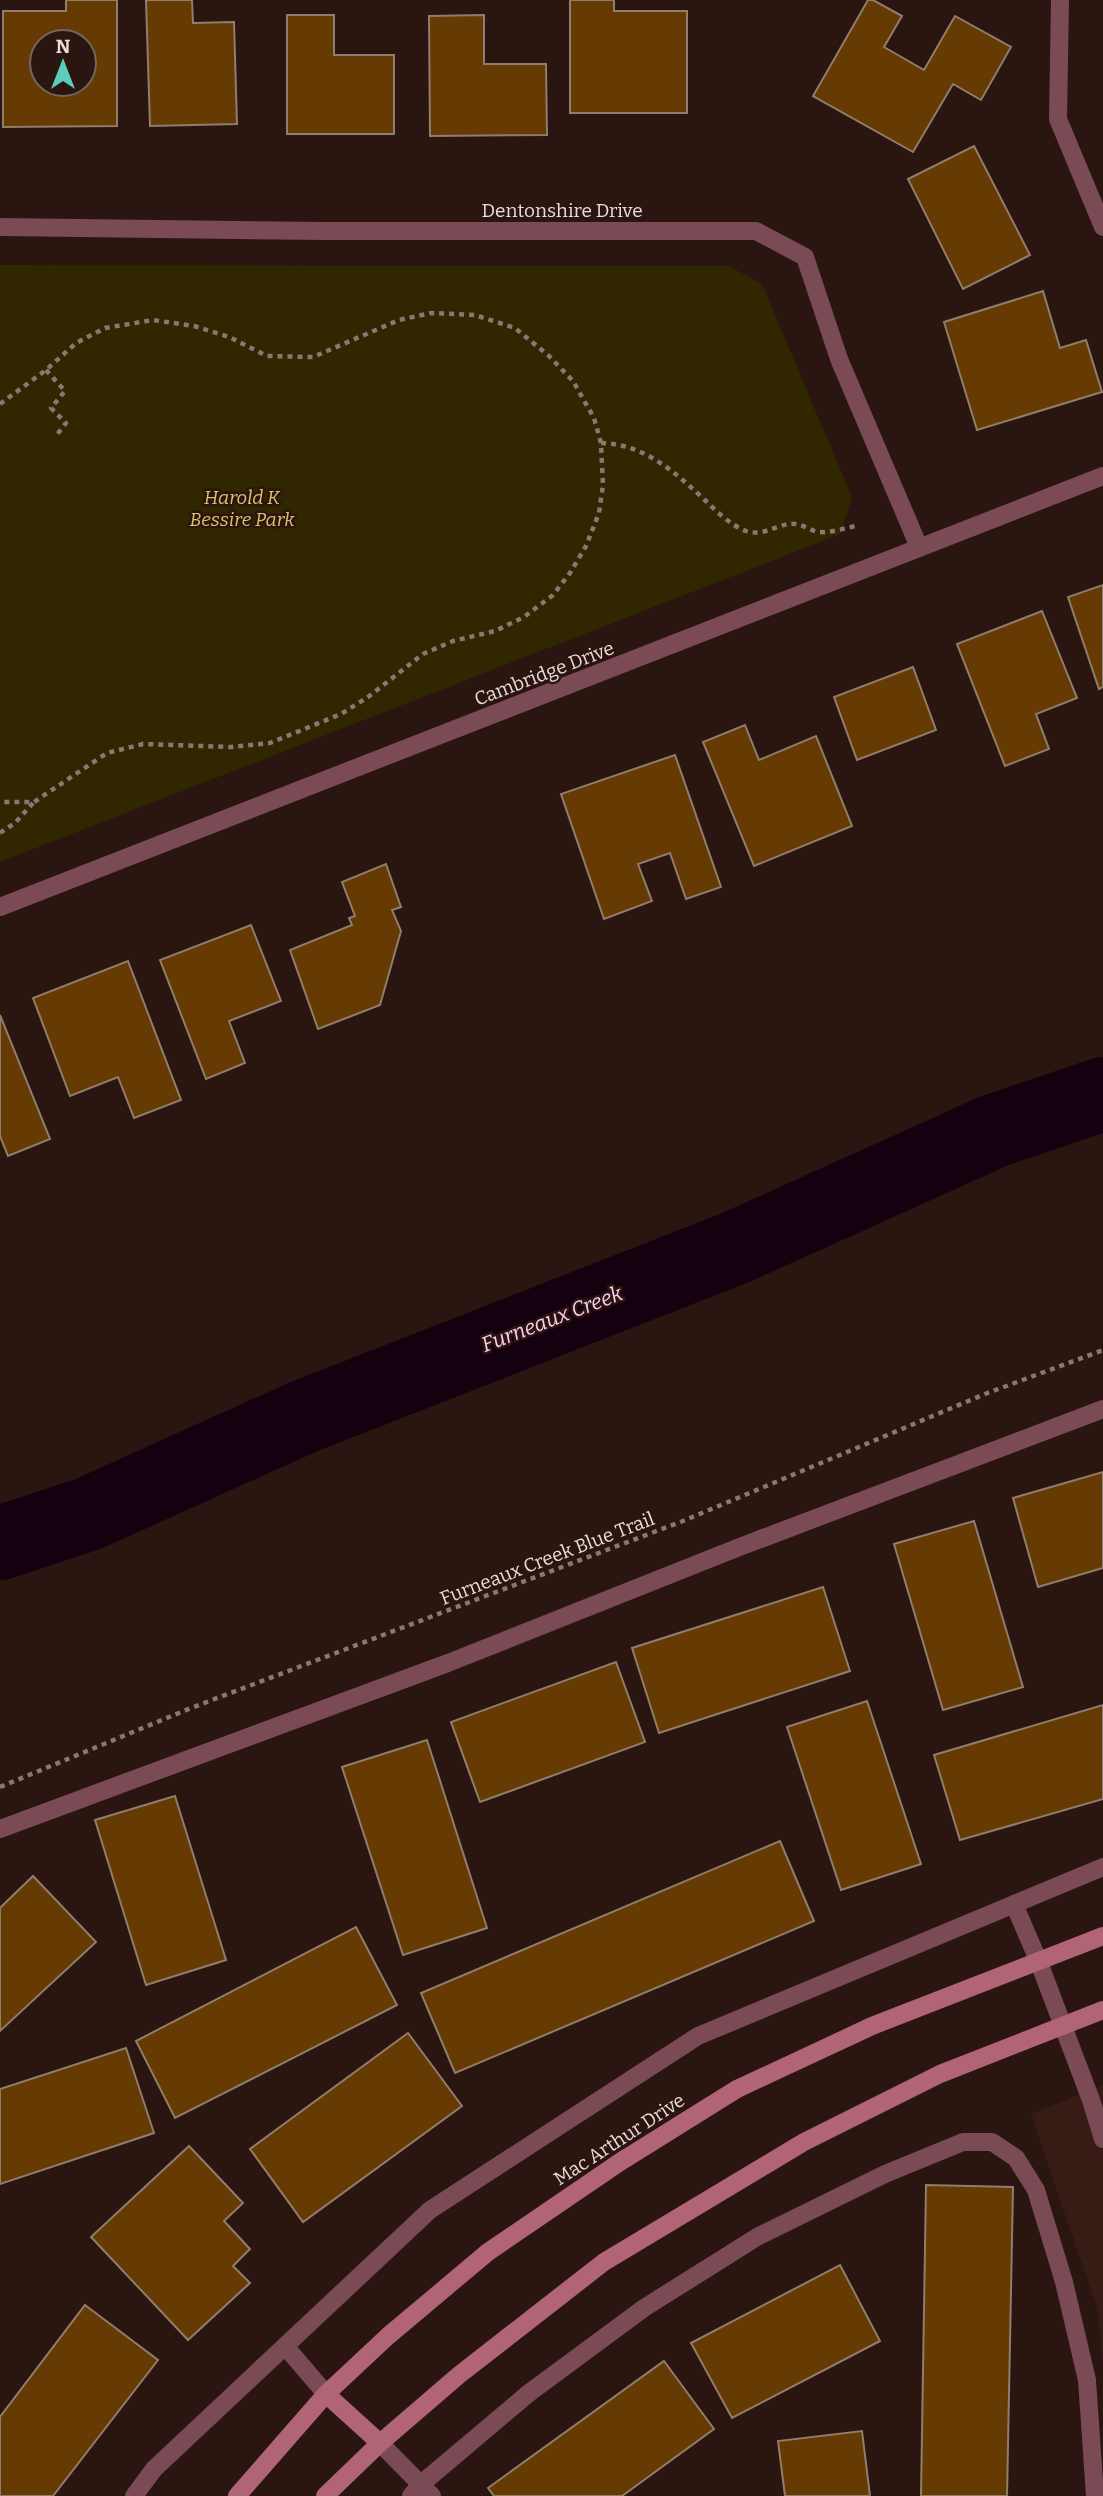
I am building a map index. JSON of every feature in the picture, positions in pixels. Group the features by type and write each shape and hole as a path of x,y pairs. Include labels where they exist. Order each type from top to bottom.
{"street":[{"path":"1060,0 1058,120 1103,228"},
{"name":"Dentonshire Drive","path":"0,228 756,231 805,257 839,359 919,547"},
{"name":"Cambridge Drive","path":"0,908 1103,476"},
{"path":"0,1829 448,1663 737,1548 1103,1409"},
{"path":"134,2496 154,2469 430,2210 698,2036 1103,1867"},
{"path":"1014,1904 1063,2025 1103,2139"},
{"name":"Mac Arthur Drive","path":"237,2496 326,2394 388,2336 488,2252 620,2162 737,2089 872,2026 1103,1936"},
{"path":"325,2496 380,2443 459,2375 616,2255 804,2142 940,2074 1103,2010"},
{"path":"285,2346 326,2394 380,2443 421,2492 529,2393 644,2308 757,2237 885,2174 963,2142 992,2142 1016,2158 1036,2190 1064,2282 1087,2380 1095,2496"}],"path":[{"path":"0,404 46,370 76,343 105,328 153,320 194,326 229,337 267,356 313,357 399,320 431,313 475,316 515,328 549,356 573,382 594,418 601,443 603,485 599,513 586,546 570,573 553,595 524,617 495,631 453,641 423,654 368,697 341,713 270,743 232,747 144,744 107,753 34,803 15,823 0,833"},
{"path":"46,370 65,391 51,408 66,423 55,437"},
{"path":"601,443 619,443 642,452 681,479 721,515 746,531 771,531 788,524 803,525 818,532 856,526"},
{"path":"0,802 34,803"},
{"name":"Furneaux Creek Blue Trail","path":"0,1787 191,1708 683,1521 985,1394 1103,1350"}],"shaded area":[{"path":"1103,2085 1103,2363 1097,2308 1031,2114"}],"green space":[{"name":"Harold K Bessire Park","path":"0,265 729,266 762,284 852,497 841,534 0,862"}],"building":[{"path":"66,0 117,0 117,126 3,127 3,11 66,11"},
{"path":"146,0 192,0 193,23 234,22 237,124 150,126"},
{"path":"570,0 614,0 614,11 687,11 687,113 570,113"},
{"path":"868,0 873,0 902,16 884,47 924,70 955,16 1011,47 981,100 953,84 913,152 813,96"},
{"path":"287,15 334,15 334,55 394,55 394,134 287,134"},
{"path":"484,15 484,64 546,64 547,135 430,136 429,16"},
{"path":"974,146 1030,255 963,289 908,179"},
{"path":"1043,291 1060,348 1086,340 1102,392 977,430 944,322"},
{"path":"1103,585 1103,687 1099,689 1068,597"},
{"path":"1042,611 1077,698 1036,714 1049,749 1005,766 957,644"},
{"path":"913,667 936,730 857,760 834,697"},
{"path":"745,725 759,760 816,736 852,826 754,866 703,742"},
{"path":"675,755 721,887 686,899 670,853 638,864 652,901 604,919 561,794"},
{"path":"386,864 401,907 392,910 401,931 380,1005 318,1029 290,950 352,925 349,918 355,916 342,882"},
{"path":"251,925 281,1001 229,1021 245,1063 206,1079 160,960"},
{"path":"128,961 181,1100 134,1118 118,1077 70,1096 33,998"},
{"path":"0,1015 50,1139 8,1156 0,1136"},
{"path":"1103,1472 1103,1568 1038,1587 1013,1498"},
{"path":"974,1521 1023,1687 943,1710 894,1544"},
{"path":"823,1587 850,1671 659,1733 632,1648"},
{"path":"616,1662 645,1742 480,1802 451,1722"},
{"path":"867,1701 921,1864 841,1890 787,1727"},
{"path":"1103,1705 1103,1799 960,1840 934,1755"},
{"path":"427,1740 487,1928 403,1955 342,1767"},
{"path":"175,1796 226,1960 146,1985 95,1820"},
{"path":"780,1841 814,1921 455,2073 421,1993"},
{"path":"33,1876 96,1942 0,2031 0,1908"},
{"path":"356,1927 397,2005 175,2118 136,2041"},
{"path":"408,2033 462,2106 303,2222 250,2149"},
{"path":"126,2048 154,2133 0,2184 0,2089"},
{"path":"189,2146 243,2203 224,2221 250,2249 233,2266 250,2283 188,2340 91,2237"},
{"path":"926,2185 1013,2187 1007,2496 921,2496"},
{"path":"840,2265 880,2341 732,2418 691,2343"},
{"path":"85,2305 158,2360 53,2496 0,2496 0,2417"},
{"path":"664,2361 714,2429 622,2496 494,2496 488,2488"},
{"path":"862,2431 870,2496 785,2496 778,2441"}],"waterway":[{"name":"Furneaux Creek","path":"0,1543 88,1514 303,1417 737,1247 994,1131 1103,1094"}]}
